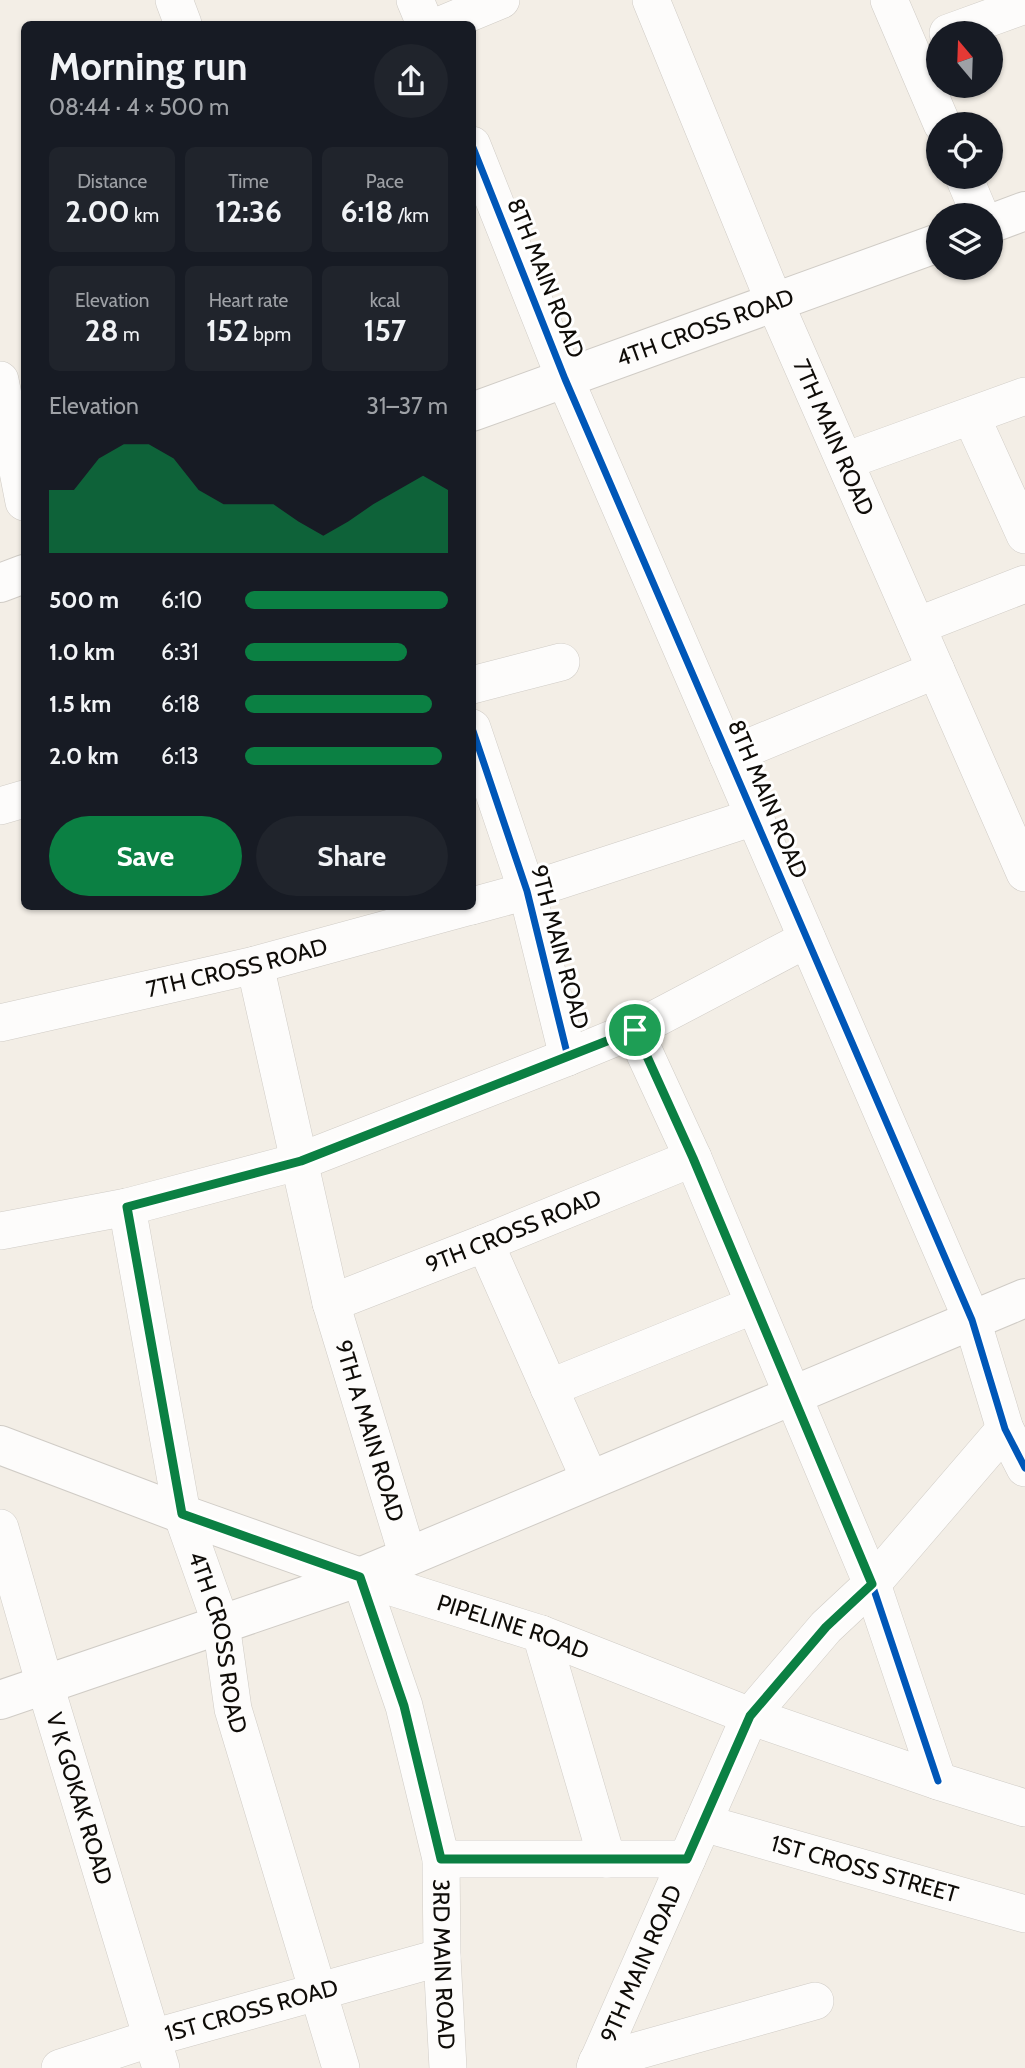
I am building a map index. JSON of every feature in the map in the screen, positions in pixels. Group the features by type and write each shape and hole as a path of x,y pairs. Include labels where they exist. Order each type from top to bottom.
{"main road":[{"path":"1003,219 1025,211"},
{"name":"4TH CROSS ROAD","path":"476,411 774,300 926,247"},
{"path":"0,583 21,575"},
{"path":"0,1700 360,1577 1025,1298"},
{"name":"PIPELINE ROAD","path":"0,1445 182,1514 360,1577"}],"street":[{"path":"174,0 182,21"},
{"path":"415,0 424,21"},
{"path":"450,21 501,0"},
{"name":"7TH MAIN ROAD","path":"651,0 774,300 936,670 1014,818 1025,873"},
{"path":"889,0 924,42 939,112"},
{"path":"981,21 1025,5"},
{"name":"8TH MAIN ROAD","path":"476,155 565,379 972,1320 1005,1429 1025,1468"},
{"path":"0,380 21,487"},
{"path":"845,461 1025,396"},
{"path":"971,416 1025,535"},
{"path":"917,626 1025,584"},
{"path":"476,684 561,662"},
{"path":"728,756 936,670"},
{"name":"9TH MAIN ROAD","path":"476,740 527,891 568,1057 635,1030 807,939"},
{"path":"0,806 21,800"},
{"name":"7TH CROSS ROAD","path":"476,905 527,891 754,817"},
{"name":"7TH CROSS ROAD","path":"0,1023 255,965 457,910"},
{"name":"9TH A MAIN ROAD","path":"255,965 331,1303 408,1557"},
{"path":"635,1030 693,1158 872,1584 938,1781"},
{"path":"0,1231 127,1207 301,1161 568,1057"},
{"name":"9TH CROSS ROAD","path":"331,1303 693,1158"},
{"name":"4TH CROSS ROAD","path":"127,1207 182,1514 221,1625 233,1709 341,2068"},
{"path":"485,1243 590,1480"},
{"path":"549,1388 754,1305"},
{"name":"9TH MAIN ROAD","path":"596,2065 750,1716 826,1627 872,1584 1005,1429"},
{"name":"V K GOKAK ROAD","path":"0,1528 156,2053"},
{"name":"PIPELINE ROAD","path":"360,1577 541,1634 750,1716 1025,1808"},
{"name":"3RD MAIN ROAD","path":"360,1577 404,1706 441,1859 447,2068"},
{"path":"541,1634 607,1859"},
{"name":"1ST CROSS STREET","path":"703,1823 1025,1914"},
{"path":"441,1859 687,1859"},
{"name":"1ST CROSS ROAD","path":"60,2068 156,2053 319,1991 442,1957"},
{"path":"596,2065 815,2001"}],"cycle path":[{"path":"476,155 565,379 972,1320 1005,1429 1025,1468"},
{"path":"476,740 527,891 568,1057 634,1030 693,1158 872,1584 938,1781"}],"route":[{"path":"635,1030 693,1158 872,1584 826,1627 750,1716 687,1859 441,1859 404,1706 360,1577 182,1514 127,1207 301,1161 635,1030"}]}
